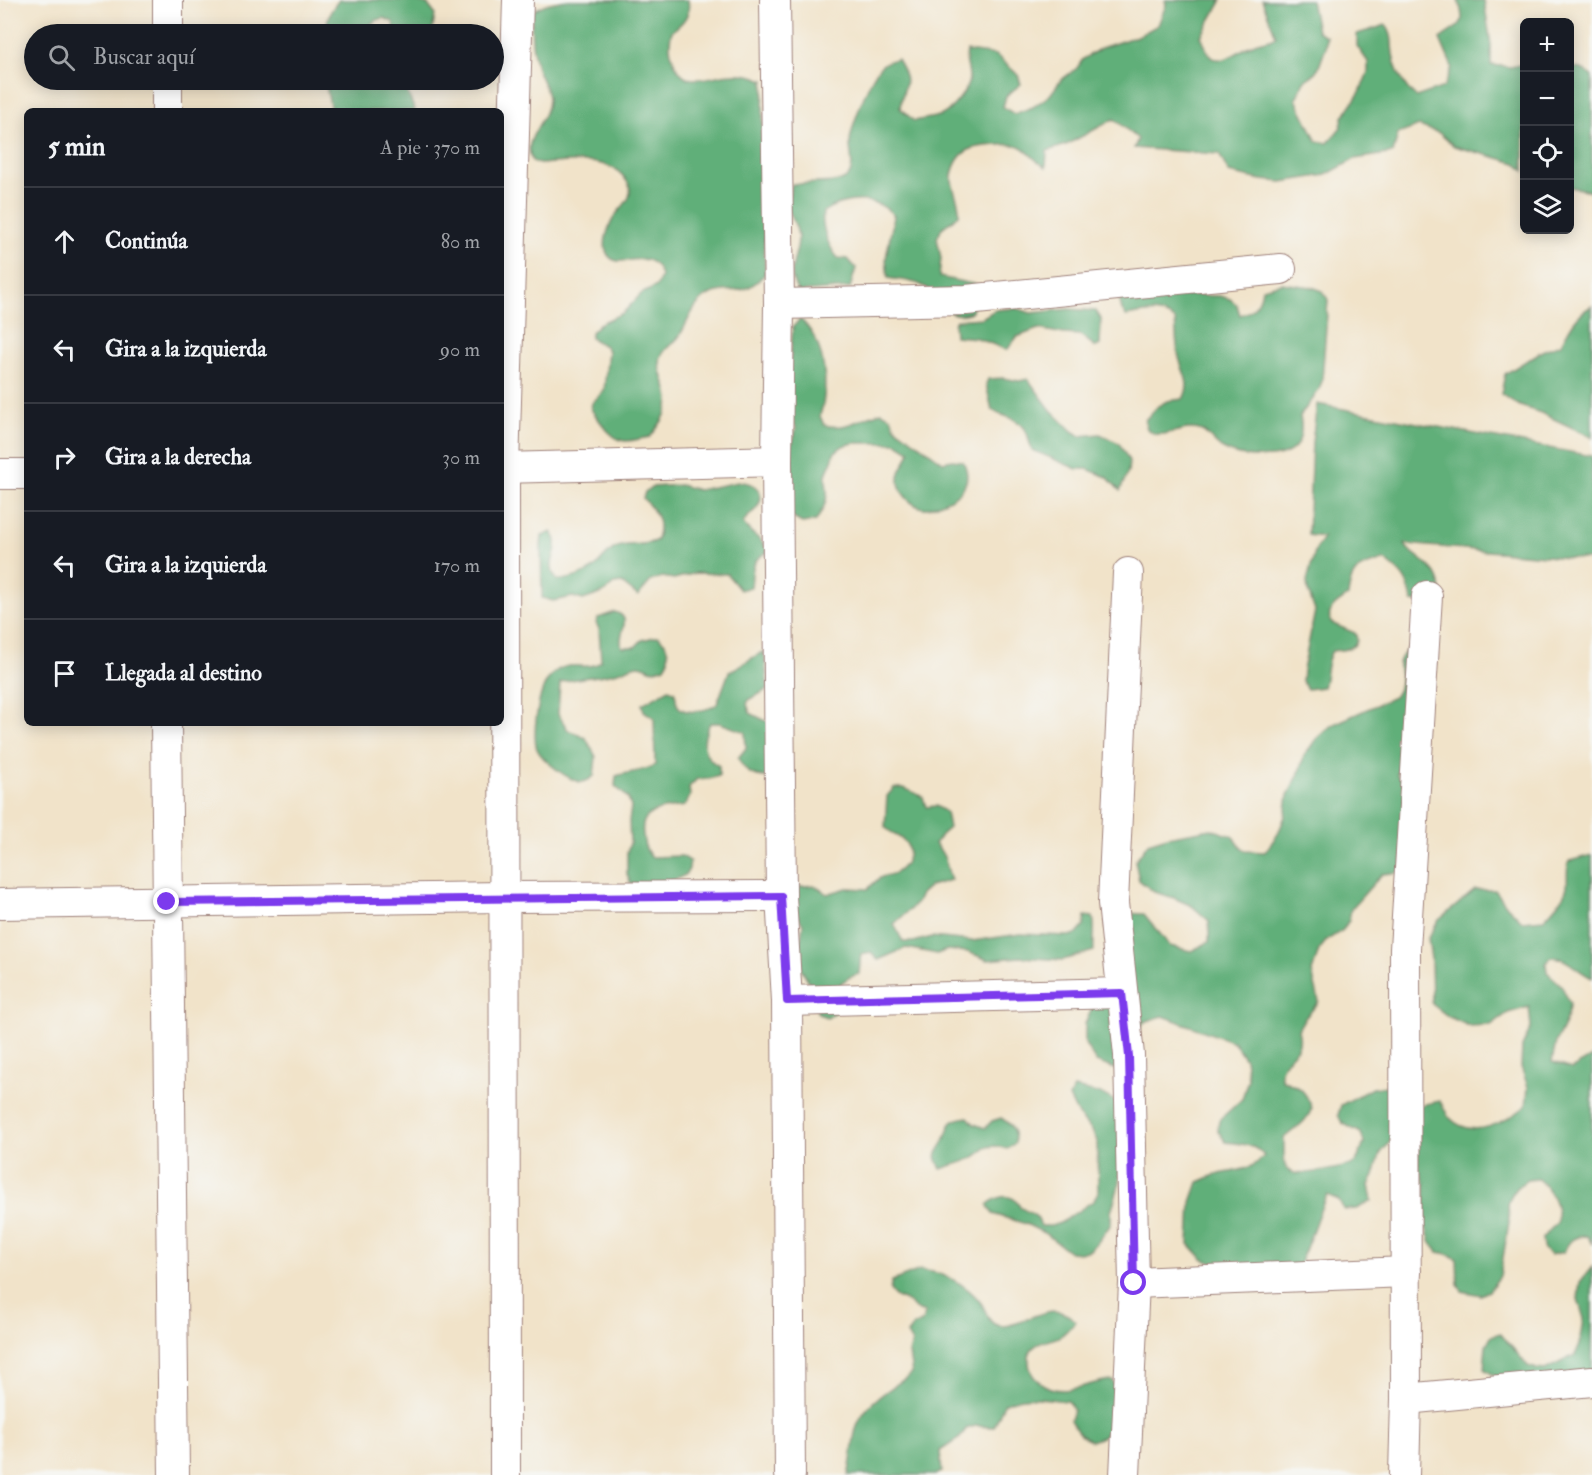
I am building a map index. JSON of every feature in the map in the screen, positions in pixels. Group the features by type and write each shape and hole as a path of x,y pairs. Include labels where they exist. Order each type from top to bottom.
{"street":[{"path":"168,0 168,24"},
{"path":"504,437 518,0"},
{"path":"775,0 780,304 777,461 781,896 787,1001 790,1475"},
{"path":"167,90 167,108"},
{"path":"780,304 966,300 1281,269"},
{"path":"504,468 777,461"},
{"path":"0,474 24,474"},
{"path":"1125,1475 1134,1283 1129,1056 1113,903 1128,573"},
{"path":"1404,1475 1406,1399 1405,949 1427,596"},
{"path":"166,726 174,1475"},
{"path":"504,726 505,1475"},
{"path":"0,904 504,897 781,896"},
{"path":"787,1001 1122,993"},
{"path":"1134,1283 1406,1272"},
{"path":"1406,1399 1592,1381"}],"green space":[{"path":"339,0 412,0 428,5 435,14 434,24 394,24 384,18 371,24 327,24"},
{"path":"569,0 688,0 687,14 683,22 672,31 670,42 670,49 678,69 690,79 740,74 764,80 761,186 765,274 743,290 719,291 705,297 695,307 678,338 665,350 660,360 669,400 665,415 650,437 632,441 615,437 591,409 592,403 604,391 608,351 605,346 591,338 591,332 599,324 623,313 641,294 657,286 661,276 656,266 650,261 643,259 613,260 606,251 608,229 630,193 626,180 618,172 598,163 539,164 532,161 530,153 532,137 544,115 548,99 534,53 532,12 545,4"},
{"path":"1165,0 1222,0 1201,36 1209,54 1221,59 1234,55 1252,44 1276,36 1262,0 1311,0 1317,31 1326,36 1326,47 1319,67 1304,81 1296,99 1317,141 1328,143 1341,127 1343,117 1360,92 1368,72 1368,62 1357,46 1357,34 1386,25 1391,36 1398,71 1404,83 1416,97 1444,87 1452,67 1440,39 1460,25 1462,16 1458,0 1484,0 1491,45 1491,65 1511,67 1520,65 1520,167 1516,163 1454,146 1439,133 1419,126 1398,134 1393,153 1355,159 1326,175 1282,182 1261,180 1229,173 1219,154 1134,148 1138,139 1114,119 1066,145 1047,151 1046,167 1024,149 1012,145 989,145 974,148 958,159 952,180 959,215 942,228 937,238 941,258 939,277 978,285 972,312 954,314 921,285 888,278 886,258 894,216 887,209 870,202 850,202 831,207 823,212 824,230 831,248 838,258 848,259 856,268 850,288 798,292 792,275 798,239 797,231 786,204 792,184 833,182 848,177 852,168 850,142 854,125 867,90 883,64 897,59 902,68 906,84 900,108 914,121 942,115 959,99 969,78 967,51 996,55 1018,75 1021,84 1006,96 1003,107 1014,114 1033,107 1050,95 1061,80 1077,68 1083,59 1101,48 1140,35 1158,25 1166,5"},
{"path":"1574,68 1587,72 1592,77 1592,191 1574,188"},
{"path":"327,90 407,90 414,108 330,108"},
{"path":"1282,283 1312,287 1323,291 1328,300 1322,381 1319,390 1300,416 1301,432 1295,447 1289,452 1271,457 1250,457 1223,449 1205,433 1196,429 1154,434 1147,429 1145,420 1158,406 1167,401 1183,399 1186,393 1187,382 1179,360 1175,320 1157,313 1126,316 1118,294 1158,290 1190,295 1220,296 1230,299 1237,305 1240,315 1256,305 1262,288"},
{"path":"1592,306 1592,437 1541,413 1520,406 1501,394 1505,374 1542,351 1561,344 1577,318"},
{"path":"1016,308 1031,313 1069,309 1096,311 1101,319 1100,345 1096,347 1080,335 1038,329 1017,337 1007,350 977,338 955,336 956,320 982,318 995,310"},
{"path":"800,319 815,339 823,364 825,391 820,416 824,425 847,425 882,412 891,417 895,427 943,462 963,461 967,476 966,482 954,497 932,507 925,508 914,504 901,490 899,477 910,451 897,443 854,443 843,446 834,453 826,475 826,502 816,521 802,523 793,518 786,499 793,477 790,447 796,428 787,399 793,327"},
{"path":"1004,378 1019,381 1028,379 1051,410 1080,436 1100,434 1119,443 1129,461 1128,472 1120,491 1107,477 1087,469 1077,469 1032,450 1027,433 1020,423 992,410 986,384 988,379"},
{"path":"1317,404 1592,456 1592,560 1405,544 1429,566 1438,578 1440,594 1438,604 1412,601 1403,577 1384,560 1362,567 1351,579 1348,596 1333,607 1330,614 1331,623 1355,633 1356,642 1351,648 1332,651 1328,659 1323,687 1307,689 1302,681 1303,670 1315,611 1307,581 1315,551 1323,537 1308,535 1312,442"},
{"path":"738,482 754,486 760,494 761,498 756,509 743,523 763,543 768,552 755,562 751,587 740,590 727,574 696,573 674,579 662,577 651,581 638,596 622,583 614,584 603,593 583,600 573,597 553,601 542,598 542,536 552,532 556,539 552,569 557,580 571,578 594,568 615,548 647,544 657,540 659,526 657,516 643,498 645,492 651,487 680,485 698,490"},
{"path":"615,612 624,618 622,647 635,647 642,640 658,636 665,643 668,662 665,667 655,670 637,665 613,673 560,683 558,714 568,730 586,738 596,757 594,776 587,781 576,781 556,769 544,759 537,749 535,734 539,704 547,681 561,668 595,665 601,661 599,629 596,623 598,618"},
{"path":"1408,649 1419,653 1403,753 1397,775 1405,783 1402,872 1382,874 1351,909 1349,920 1343,930 1327,940 1319,950 1312,972 1319,1001 1300,1025 1298,1046 1281,1071 1281,1079 1303,1092 1312,1108 1304,1122 1284,1138 1284,1159 1286,1168 1290,1171 1294,1173 1315,1172 1354,1163 1364,1143 1361,1133 1342,1123 1338,1115 1341,1105 1372,1088 1387,1086 1395,1091 1393,1138 1380,1154 1369,1185 1372,1201 1356,1209 1344,1210 1339,1200 1327,1195 1298,1266 1222,1267 1203,1259 1189,1244 1191,1202 1198,1182 1248,1168 1264,1156 1252,1147 1226,1142 1218,1131 1219,1120 1242,1099 1248,1079 1245,1059 1234,1042 1163,1016 1144,1022 1115,1069 1096,1062 1085,1044 1085,1024 1106,986 1123,913 1144,914 1170,946 1191,951 1209,942 1209,921 1192,906 1154,892 1139,880 1135,861 1148,843 1211,829 1232,836 1245,851 1265,852 1278,834 1285,816 1288,795 1298,776 1304,756 1316,739 1332,725 1394,697 1400,682 1400,660"},
{"path":"764,651 768,689 749,700 747,704 750,713 768,722 768,777 750,773 738,758 746,748 745,732 720,723 710,723 705,736 704,748 709,758 719,766 719,776 697,779 689,787 690,796 685,806 655,811 645,819 643,825 644,844 651,857 682,856 690,861 689,870 671,881 631,884 627,874 627,853 630,843 631,807 628,798 615,786 616,776 655,765 654,718 644,711 642,704 669,689 674,691 678,706 686,711 703,710 713,706 717,704 729,672"},
{"path":"894,788 904,788 923,797 926,807 936,806 946,812 949,828 935,844 944,857 951,880 930,886 921,894 917,903 894,924 903,942 932,937 972,941 1020,934 1068,936 1077,934 1084,926 1085,916 1093,917 1094,951 1063,960 1020,957 988,960 968,952 947,950 937,954 906,948 878,960 871,952 861,954 859,974 841,983 842,999 837,1011 827,1018 817,1012 815,992 799,965 798,955 803,925 793,907 795,887 814,885 827,894 847,888 868,889 880,878 895,873 902,867 908,854 907,845 885,827 887,796"},
{"path":"1592,855 1592,978 1557,958 1551,957 1546,964 1547,972 1561,985 1570,1003 1565,1023 1556,1042 1552,1062 1571,1069 1592,1057 1592,1243 1587,1236 1575,1238 1564,1252 1550,1255 1543,1248 1542,1238 1557,1223 1556,1204 1538,1179 1527,1180 1512,1194 1508,1204 1509,1222 1500,1276 1489,1291 1481,1295 1462,1291 1458,1284 1457,1259 1438,1252 1431,1243 1425,1225 1425,1185 1418,1165 1420,1105 1440,1101 1450,1118 1459,1125 1478,1129 1499,1123 1518,1112 1526,1106 1528,1087 1521,1067 1522,1047 1531,1027 1529,1007 1508,1013 1491,1025 1469,1026 1449,1017 1432,1004 1428,938 1439,920 1475,890 1495,890 1522,921 1544,919 1564,895 1569,861"},
{"path":"1074,1088 1104,1095 1119,1105 1120,1182 1111,1212 1111,1224 1090,1250 1080,1253 1070,1252 1044,1233 1026,1224 993,1214 987,1205 999,1198 1010,1197 1020,1207 1035,1216 1041,1226 1051,1226 1060,1223 1093,1201 1098,1192 1097,1141 1092,1131 1078,1115 1069,1097"},
{"path":"968,1117 974,1124 985,1128 992,1121 1001,1118 1012,1128 1015,1143 1007,1149 996,1146 986,1147 971,1159 941,1169 936,1155 950,1125 956,1120"},
{"path":"1592,1267 1592,1389 1505,1382 1484,1369 1486,1345 1491,1336 1500,1333 1528,1366 1537,1369 1545,1370 1575,1355 1580,1344 1584,1319 1578,1299 1580,1282"},
{"path":"920,1270 946,1276 969,1290 981,1303 991,1321 997,1325 1010,1325 1038,1314 1056,1311 1076,1321 1062,1335 1032,1349 1029,1357 1030,1369 1036,1379 1052,1389 1069,1389 1112,1380 1117,1390 1110,1430 1102,1437 1091,1441 1081,1435 1072,1424 1070,1420 1073,1410 1068,1401 1021,1398 1004,1404 994,1427 975,1426 966,1429 960,1438 940,1451 942,1472 935,1475 848,1475 855,1433 863,1414 877,1399 912,1374 909,1353 912,1343 907,1334 913,1326 922,1322 925,1313 897,1297 890,1290 892,1281"}],"route":[{"path":"167,902 781,896 787,1001 1122,993 1129,1056 1134,1283"}]}
